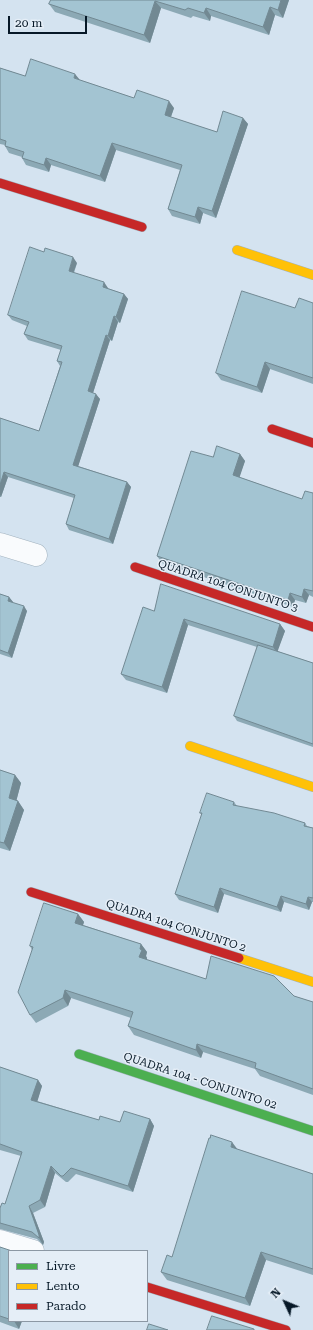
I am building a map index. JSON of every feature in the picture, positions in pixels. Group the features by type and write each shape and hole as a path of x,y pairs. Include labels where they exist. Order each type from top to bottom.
{"street":[{"path":"0,183 142,226"},
{"path":"237,250 313,275"},
{"path":"272,429 313,443"},
{"path":"0,544 36,555"},
{"name":"QUADRA 104 CONJUNTO 3","path":"135,568 313,627"},
{"path":"190,746 313,787"},
{"name":"QUADRA 104 CONJUNTO 2","path":"31,892 313,982"},
{"name":"QUADRA 104 - CONJUNTO 02","path":"79,1054 313,1131"},
{"path":"0,1241 30,1250"},
{"path":"148,1286 286,1330"}],"building":[{"path":"51,0 281,0 278,10 270,7 263,27 206,8 204,13 188,8 185,10 155,1 144,35 49,4"},
{"path":"31,59 75,74 74,78 134,98 137,90 169,101 165,115 217,132 223,111 243,118 212,211 198,207 195,217 168,209 182,165 112,143 100,176 46,158 44,165 22,158 24,152 5,146 6,141 0,139 0,68 25,76"},
{"path":"30,247 44,252 45,248 73,257 69,271 104,282 103,287 124,294 116,317 114,316 108,336 106,335 88,391 96,394 73,465 127,482 109,539 66,524 75,495 4,472 0,485 0,418 39,431 62,362 57,361 62,346 24,334 29,322 8,315"},
{"path":"242,291 295,308 299,298 313,303 313,378 265,362 257,387 216,373"},
{"path":"217,446 240,454 233,475 302,499 305,491 313,493 313,591 304,589 302,597 290,593 288,600 157,556 191,451 213,457"},
{"path":"161,584 280,624 273,647 184,619 162,687 121,674 143,607 154,611"},
{"path":"0,594 9,597 8,601 24,606 8,653 0,650"},
{"path":"258,645 313,663 313,744 234,716"},
{"path":"0,770 15,775 9,798 18,801 4,843 0,842"},
{"path":"207,793 234,802 233,805 274,813 305,823 304,826 313,828 313,898 308,897 306,904 281,896 277,907 220,888 214,907 175,894 202,813 200,813"},
{"path":"44,903 78,914 75,923 141,944 140,949 142,950 139,957 206,979 211,956 274,976 294,996 313,1002 313,1089 255,1068 256,1063 197,1044 196,1050 128,1026 133,1012 65,990 63,998 30,1015 18,992 33,947 30,946"},
{"path":"0,1067 38,1080 31,1100 99,1120 100,1116 120,1122 124,1111 150,1119 128,1186 71,1168 63,1176 61,1176 51,1166 40,1200 29,1206 39,1238 32,1232 0,1223 0,1208 2,1203 5,1204 22,1152 0,1144"},
{"path":"211,1135 232,1142 231,1147 313,1174 313,1269 261,1252 245,1298 161,1272 167,1255 172,1257"},
{"path":"0,1247 9,1250 8,1319 0,1316"},
{"path":"212,1316 254,1329 254,1330 207,1330"},
{"path":"149,1324 168,1330 147,1330"}],"traffic: fast":[{"path":"79,1054 313,1131"}],"traffic: slow":[{"path":"237,250 313,275"},
{"path":"190,746 313,787"},
{"path":"239,958 313,982"}],"traffic: jam":[{"path":"0,183 142,227"},
{"path":"272,429 313,443"},
{"path":"135,567 313,627"},
{"path":"31,892 239,958"},
{"path":"148,1287 286,1330"}]}
